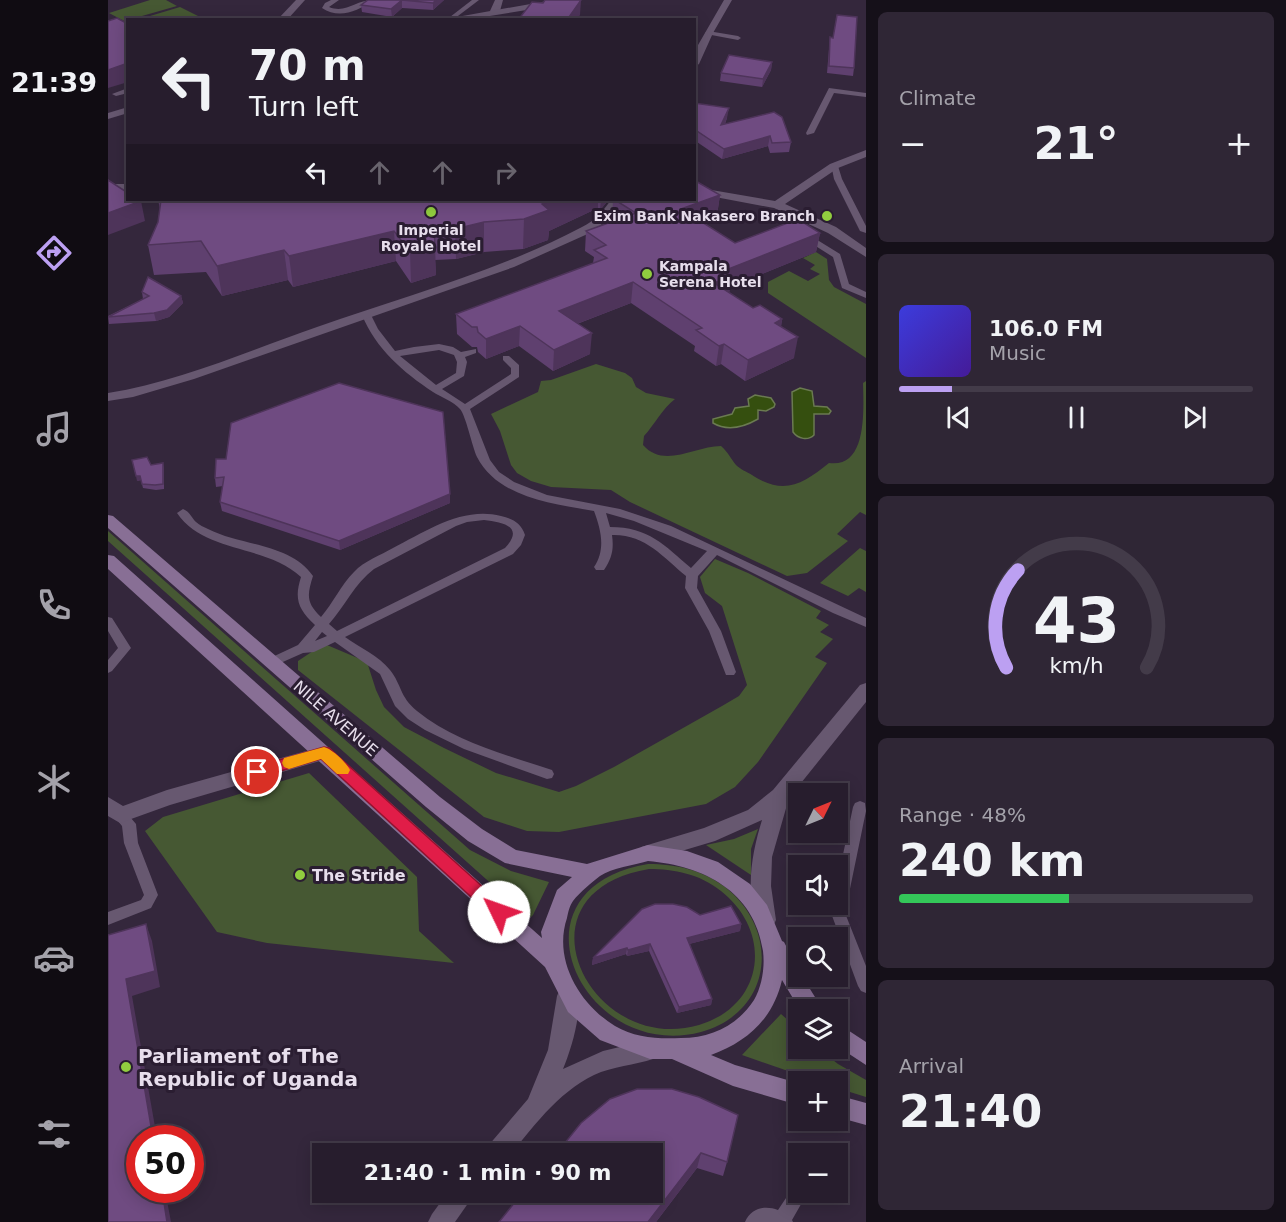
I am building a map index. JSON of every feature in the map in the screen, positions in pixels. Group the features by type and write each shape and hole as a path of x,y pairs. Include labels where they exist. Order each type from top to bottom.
{"main road":[{"name":"NILE AVENUE","path":"108,520 475,835 512,857 588,872"},
{"name":"NILE AVENUE","path":"108,560 552,960"},
{"path":"769,931 775,958 773,978 767,997 742,1029 702,1048 679,1051 653,1049 628,1043 606,1032 586,1018 568,996 552,960 552,923 560,904 572,886 588,872 626,855 648,853 689,858 726,876 743,889 756,905 769,931 797,989 805,999"},
{"path":"848,1041 866,1054"},
{"path":"679,1051 733,1075 788,1091"},
{"path":"848,1109 866,1114"}],"street":[{"path":"283,18 301,0"},
{"path":"495,11 499,0"},
{"path":"455,18 570,0"},
{"path":"696,58 728,0"},
{"path":"108,116 126,111"},
{"path":"777,205 834,166 866,153"},
{"path":"696,190 777,205 832,230 866,253"},
{"path":"108,397 128,394 189,376 540,252 588,229 603,217 616,201"},
{"path":"108,409 128,394"},
{"path":"648,853 734,825 755,815 780,795 866,690"},
{"path":"114,810 167,798 324,753"},
{"path":"769,931 760,891 760,862 765,838 780,795"},
{"path":"536,1106 553,1068 562,1040 568,996"},
{"path":"505,1143 536,1106 568,1080 602,1061 653,1049"},
{"path":"440,1222 455,1203"}],"lane":[{"path":"336,0 327,4 325,8 334,12 346,12 369,0"},
{"path":"455,18 476,0"},
{"path":"708,33 738,38"},
{"path":"810,133 832,90 866,94"},
{"path":"116,94 126,91"},
{"path":"834,166 838,179 864,231"},
{"path":"793,231 831,252 839,263 845,286 866,295"},
{"path":"367,315 371,329 393,355 415,374 465,408 483,455 493,472 515,488 599,510 636,517 866,623"},
{"path":"393,355 421,347 449,349 461,355 464,363 461,374 437,388"},
{"path":"461,355 473,351"},
{"path":"465,408 516,375 516,367 506,358"},
{"path":"599,510 607,531 606,559 600,567"},
{"path":"183,513 198,529 274,555 299,567 307,576 302,594 308,609 335,637 385,672 400,703 436,730 547,774"},
{"path":"272,662 302,648 323,625 358,575 370,566 447,527 476,516 492,518 516,526 521,532 522,537 517,545 509,551 310,649 302,648"},
{"path":"607,531 623,530 658,543 692,575"},
{"path":"714,551 692,575 691,588 715,631 730,672"},
{"path":"108,621 125,648 108,668"},
{"path":"860,807 838,913 865,982"},
{"path":"108,918 140,907 149,900 150,888 130,843 129,824 114,810"},
{"path":"754,1222 767,1215 783,1221 794,1203"}],"shaded area":[{"path":"150,0 166,0 177,6 135,18 126,18 126,22 109,13"},
{"path":"180,7 198,16 191,18 143,18"},
{"path":"816,252 827,259 829,280 834,287 866,304 866,358 768,293 768,282 789,271 808,281 820,274 810,269 815,265 803,258"},
{"path":"596,364 625,373 632,378 636,387 646,393 675,399 644,436 643,445 651,452 670,456 721,446 742,469 763,481 784,486 802,482 829,463 841,462 850,457 860,437 863,383 866,381 866,515 860,512 837,534 848,541 807,573 787,576 630,502 611,490 551,487 531,481 517,473 511,465 500,431 491,414 538,392 541,381 551,380"},
{"path":"800,388 812,391 814,406 827,407 831,411 829,414 814,414 814,435 806,439 793,432 792,392"},
{"path":"755,395 771,398 775,404 774,407 766,411 758,410 758,419 742,426 730,428 713,423 713,419 732,414 735,408 749,406 748,399"},
{"path":"108,531 470,850 511,871 549,882 533,915 531,917 524,913 108,541"},
{"path":"860,548 866,551 866,592 859,588 848,596 820,583"},
{"path":"715,559 748,573 821,611 816,618 829,625 820,632 833,639 815,657 827,663 758,762 735,787 706,804 559,832 527,831 484,817 298,670 298,661 316,649 327,645 367,662 384,707 404,727 496,773 559,792 614,767 722,706 739,696 747,685 722,606 705,593 700,577"},
{"path":"309,773 417,877 419,931 454,963 267,943 217,932 145,831 163,817"},
{"path":"758,829 751,849 751,875 706,845 734,839"},
{"path":"648,864 658,864 698,872 725,887 743,905 755,925 761,947 761,969 755,989 743,1007 725,1022 701,1032 659,1035 622,1022 593,999 575,969 569,936 578,905 603,880","holes":["649,869 677,871 713,885 738,908 749,926 754,946 754,966 749,985 738,1001 721,1015 699,1025 660,1028 626,1018 599,996 581,968 574,937 582,908 606,884"]},
{"path":"781,1014 788,1020 788,1059 832,1059 866,1080 866,1097 848,1091 848,1071 788,1071 742,1055"}],"building":[{"path":"368,0 402,0 391,9 361,5"},
{"path":"402,0 436,0 433,3"},
{"path":"545,0 581,0 568,18 520,18 532,2 543,3"},
{"path":"837,15 857,17 854,68 829,66 830,37 833,38"},
{"path":"117,18 126,23 126,64 108,70 108,21"},
{"path":"729,55 772,62 763,79 721,73"},
{"path":"696,103 729,108 721,125 774,112 782,117 791,142 772,143 770,136 724,149 696,130"},
{"path":"108,180 126,192 126,201 141,201 108,213"},
{"path":"696,181 720,195 681,209 735,243 798,219 820,233 723,271 732,276 714,283 753,308 760,305 782,319 775,323 798,337 748,360 724,344 719,346 696,330 702,328 633,282 559,311 592,333 554,350 520,326 486,339 478,332 477,327 472,327 456,314 607,258 594,250 606,245 586,231 636,213 617,201 696,201"},
{"path":"161,201 550,201 542,204 549,210 524,219 484,222 455,229 434,229 435,245 410,252 394,231 289,256 284,250 217,266 201,241 148,245 158,222"},
{"path":"148,277 181,296 167,310 108,317 149,296 142,292"},
{"path":"339,383 443,412 450,494 339,541 220,502 224,477 215,478 216,459 226,459 231,423"},
{"path":"147,457 151,465 163,463 163,484 142,484 140,476 136,476 132,460"},
{"path":"655,904 687,907 700,915 731,906 741,924 687,938 712,999 679,1007 650,944 593,958 642,909"},
{"name":"Parliament of The Republic of Uganda","path":"146,924 155,971 126,979 151,1125 126,1125 126,1203 164,1203 167,1222 108,1222 108,935"},
{"path":"637,1089 672,1089 699,1097 738,1115 727,1162 701,1153 663,1202 663,1143 565,1143 581,1123 610,1099"},
{"path":"514,1203 663,1203 648,1222 499,1222"}],"slow traffic":[{"path":"289,763 324,753 343,770"}],"place":[{"name":"Imperial Royale Hotel","path":"431,212"},
{"name":"Exim Bank Nakasero Branch","path":"827,216"},
{"name":"Kampala Serena Hotel","path":"647,274"},
{"name":"The Stride","path":"300,875"},
{"name":"Parliament of The Republic of Uganda","path":"126,1067"}],"route":[{"path":"257,772 324,753 499,912"}]}
